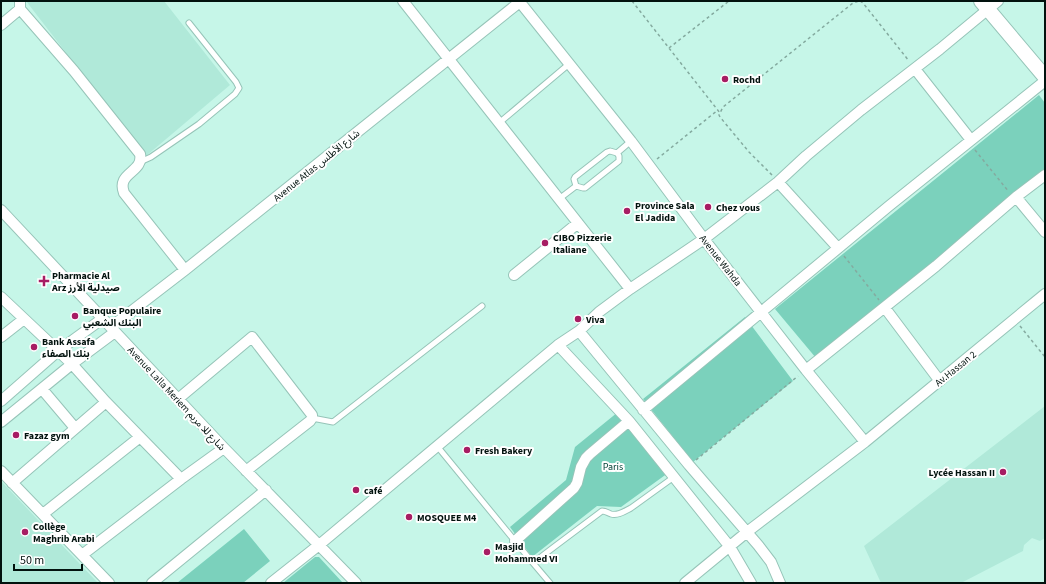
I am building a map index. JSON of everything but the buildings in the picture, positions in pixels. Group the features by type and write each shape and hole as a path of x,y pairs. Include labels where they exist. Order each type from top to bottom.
{"street":[{"path":"402,1 630,289"},
{"name":"Avenue Atlas شارع الأطلس","path":"1,422 185,270 520,1"},
{"name":"Avenue Wahda","path":"520,1 631,141 704,239 806,370 865,442"},
{"path":"272,583 558,345 579,331 599,312 704,239 778,182 806,156 861,110 915,69 989,4 1045,77"},
{"path":"1,26 20,5 140,154 141,158 138,166 124,179 122,188 124,193 185,270"},
{"path":"915,69 970,141"},
{"path":"643,410 838,248 1045,81"},
{"path":"806,370 885,308 1015,198 1045,175"},
{"path":"778,182 838,248"},
{"path":"1015,198 1045,232"},
{"name":"Avenue Lalla Meriem شارع للا مريم","path":"1,210 224,448 356,583"},
{"path":"514,275 578,223"},
{"name":"Av.Hassan 2","path":"685,583 747,532 865,442 1045,294"},
{"path":"1,297 72,364 106,402 181,479"},
{"path":"885,308 939,380"},
{"path":"1,337 24,319"},
{"path":"1,402 58,351 102,319"},
{"path":"579,331 643,410 771,562 780,583"},
{"path":"178,399 252,337 312,415 312,418 246,471"},
{"path":"558,345 629,421 730,547 751,583"},
{"path":"42,389 75,428"},
{"path":"12,483 106,402"},
{"path":"515,541 574,488 577,483 581,467 590,454 629,421"},
{"path":"43,514 140,437"},
{"path":"82,555 224,448"},
{"path":"1,471 109,583"},
{"path":"152,583 266,490"}],"lane":[{"path":"140,162 151,157 198,124 236,94 239,88 236,82 189,23"},
{"path":"499,123 569,64"},
{"path":"617,153 631,141"},
{"path":"576,186 574,180 575,176 607,152 617,153"},
{"path":"576,186 585,188 618,161 620,158 617,153"},
{"path":"559,199 576,186"},
{"path":"312,418 333,422 482,306"},
{"path":"437,446 550,583"},
{"path":"533,563 572,532 602,511 607,511 611,514 624,512 674,477"}],"path":[{"path":"632,1 718,110 720,117 749,152 778,182"},
{"path":"669,48 729,1"},
{"path":"720,113 723,107 853,3 860,1 915,69"},
{"path":"649,165 718,110"},
{"path":"970,141 1015,198"},
{"path":"838,248 885,308"},
{"path":"1015,319 1045,357"},
{"path":"689,465 806,370"}],"shaded area":[{"path":"26,1 164,1 230,85 146,156"},
{"name":"Lycée Hassan II","path":"1045,406 1045,538 1040,541 1032,538 1024,545 1023,551 961,583 881,583 864,546"},
{"name":"Collège Maghrib Arabi","path":"1,481 98,583 1,583"}],"green space":[{"path":"1039,95 1045,103 1045,178 816,358 775,309"},
{"path":"745,317 793,381 693,462 643,399"},
{"name":"Paris","path":"618,412 668,473 621,507 597,506 532,557 510,527 566,480 575,447"},
{"path":"244,529 270,561 243,583 177,583"},
{"path":"315,557 319,557 343,583 283,583"}],"place":[{"name":"Rochd","path":"725,79"},
{"name":"Chez vous","path":"708,207"},
{"name":"Province Sala El Jadida","path":"627,211"},
{"name":"CIBO Pizzerie Italiane","path":"545,243"},
{"name":"Pharmacie Al Arz صيدلية الأرز","path":"44,281"},
{"name":"Banque Populaire البنك الشعبي","path":"75,316"},
{"name":"Viva","path":"578,319"},
{"name":"Bank Assafa بنك الصفاء","path":"34,347"},
{"name":"Fazaz gym","path":"16,435"},
{"name":"Fresh Bakery","path":"467,450"},
{"name":"Lycée Hassan II","path":"1003,472"},
{"name":"café","path":"356,490"},
{"name":"MOSQUEE M4","path":"409,517"},
{"name":"Collège Maghrib Arabi","path":"25,532"},
{"name":"Masjid Mohammed VI","path":"487,552"}]}
